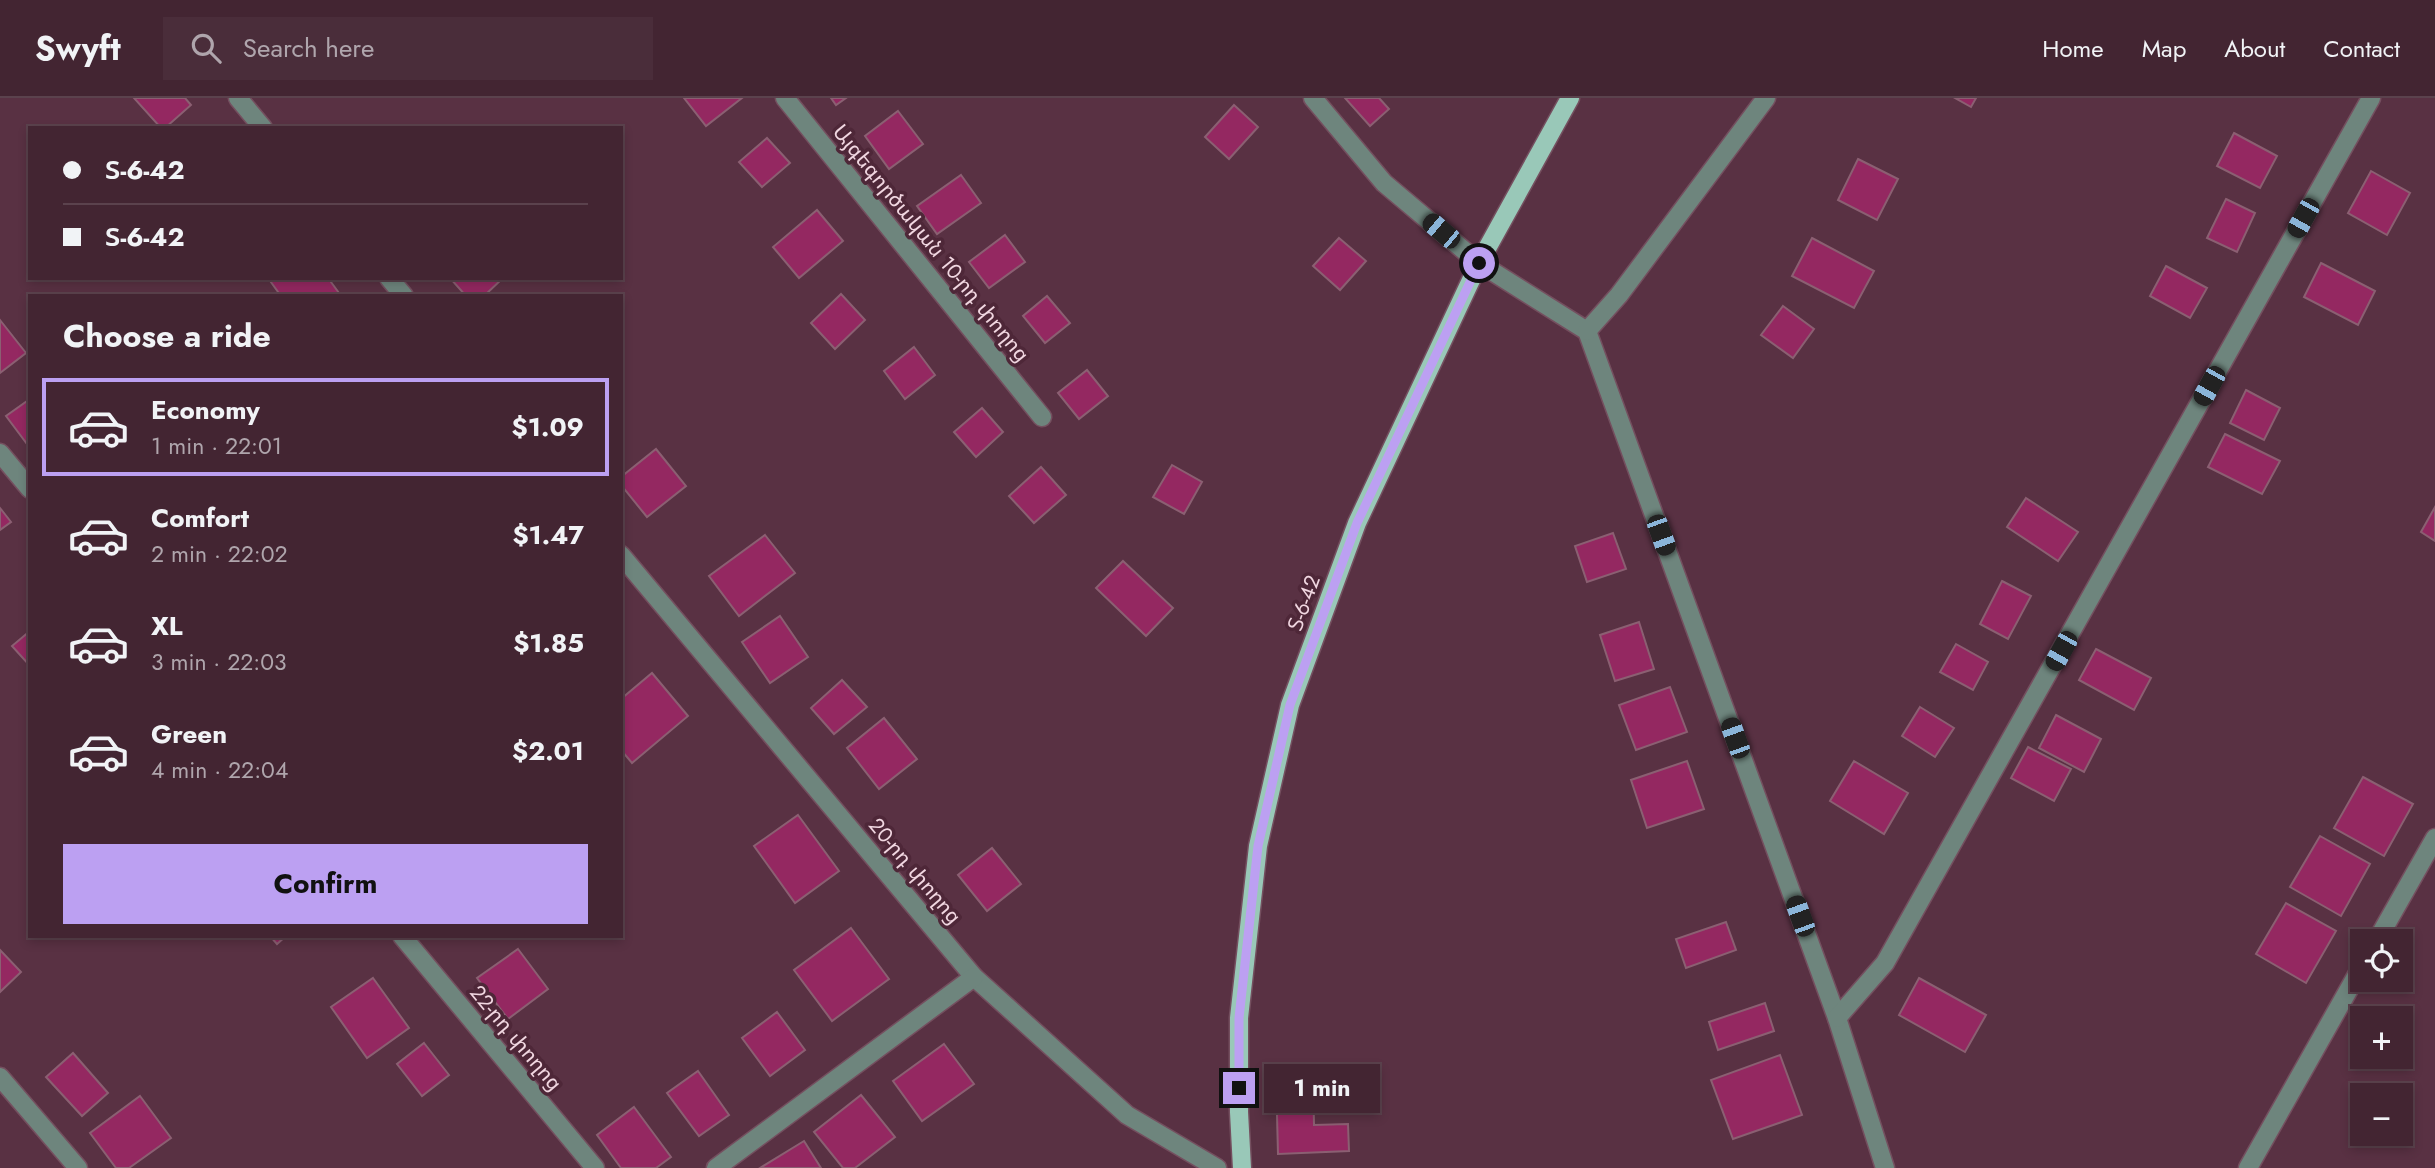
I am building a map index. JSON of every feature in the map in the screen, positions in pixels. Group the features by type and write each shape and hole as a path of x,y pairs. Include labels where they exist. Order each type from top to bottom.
{"main road":[{"name":"Տ-6-42","path":"1242,1168 1239,1018 1258,846 1290,705 1357,523 1479,263 1570,98"}],"street":[{"path":"238,98 261,126"},
{"name":"Այգեգործական 10-րդ փողոց","path":"785,98 1042,417"},
{"path":"1313,98 1384,183 1479,263 1587,331 1837,1018 1885,1168"},
{"path":"1587,331 1619,295 1766,98"},
{"path":"1837,1018 1885,963 2371,98"},
{"path":"391,280 402,294"},
{"path":"0,453 28,487"},
{"name":"20-րդ փողոց","path":"623,557 974,977 1127,1115 1217,1168"},
{"path":"2383,929 2435,838"},
{"name":"22-րդ փողոց","path":"404,938 594,1168"},
{"path":"716,1168 974,977"},
{"path":"2248,1168 2350,987"},
{"path":"0,1077 78,1168"}],"building":[{"path":"134,98 185,98 191,105 167,126 159,126"},
{"path":"684,98 742,98 706,126"},
{"path":"831,98 846,98 836,105"},
{"path":"1345,98 1379,98 1389,109 1370,126"},
{"path":"1955,98 1976,98 1971,107"},
{"path":"1234,105 1258,127 1229,159 1205,137"},
{"path":"898,111 923,144 889,169 865,136"},
{"path":"2234,133 2277,156 2260,188 2217,166"},
{"path":"767,138 790,163 762,187 739,162"},
{"path":"1858,159 1898,179 1877,220 1838,200"},
{"path":"2371,171 2410,193 2387,235 2348,213"},
{"path":"961,175 981,203 937,234 917,206"},
{"path":"2226,199 2255,213 2237,252 2207,238"},
{"path":"817,210 843,241 799,278 773,247"},
{"path":"1005,235 1025,262 989,288 969,262"},
{"path":"1339,238 1366,261 1340,290 1313,266"},
{"path":"1812,238 1874,271 1854,308 1792,276"},
{"path":"2321,263 2375,291 2358,325 2304,297"},
{"path":"2166,266 2207,288 2190,318 2150,296"},
{"path":"269,280 329,280 339,293 338,294 280,294"},
{"path":"452,280 501,280 486,294 464,294"},
{"path":"841,294 865,320 835,349 811,323"},
{"path":"1047,296 1070,323 1045,343 1023,316"},
{"path":"1783,306 1814,329 1793,358 1761,335"},
{"path":"0,320 26,353 0,373"},
{"path":"914,347 935,375 905,399 884,371"},
{"path":"1087,370 1108,396 1079,419 1058,393"},
{"path":"2246,390 2280,408 2264,440 2230,423"},
{"path":"28,400 28,445 6,416"},
{"path":"982,408 1003,432 976,457 954,432"},
{"path":"2225,434 2280,461 2262,494 2208,467"},
{"path":"656,449 686,486 647,517 623,487 623,475"},
{"path":"1172,465 1202,482 1184,514 1153,497"},
{"path":"1041,467 1066,495 1034,523 1009,496"},
{"path":"2026,498 2078,532 2058,561 2007,527"},
{"path":"2435,507 2435,541 2421,532"},
{"path":"0,508 11,522 0,530"},
{"path":"1613,533 1626,569 1587,582 1575,546"},
{"path":"765,535 795,573 739,616 709,576"},
{"path":"1123,561 1173,608 1146,636 1096,588"},
{"path":"2002,581 2031,596 2008,639 1980,624"},
{"path":"780,616 808,657 770,683 742,642"},
{"path":"1639,622 1654,669 1615,681 1600,635"},
{"path":"28,633 28,664 12,646"},
{"path":"1956,644 1988,662 1973,690 1940,672"},
{"path":"2096,649 2151,678 2134,710 2079,680"},
{"path":"652,673 688,716 632,763 623,752 623,697"},
{"path":"842,680 867,707 834,734 811,708"},
{"path":"1670,687 1687,732 1636,750 1619,705"},
{"path":"1920,707 1954,728 1935,757 1902,736"},
{"path":"2056,715 2101,739 2084,772 2039,748"},
{"path":"884,718 917,759 879,789 847,748"},
{"path":"2028,747 2071,769 2054,801 2011,778"},
{"path":"1687,761 1704,809 1647,828 1631,780"},
{"path":"1854,761 1908,793 1884,834 1830,801"},
{"path":"2363,777 2413,804 2384,856 2334,828"},
{"path":"798,815 839,871 795,903 754,846"},
{"path":"2320,836 2370,864 2341,916 2290,887"},
{"path":"992,848 1021,884 987,911 958,875"},
{"path":"2286,903 2336,931 2306,983 2256,954"},
{"path":"1726,922 1736,950 1686,968 1676,939"},
{"path":"851,928 889,979 832,1021 794,970"},
{"path":"272,938 284,938 277,944"},
{"path":"518,949 548,989 508,1019 477,978"},
{"path":"0,950 21,972 0,992"},
{"path":"373,978 409,1028 367,1058 331,1007"},
{"path":"1919,978 1986,1015 1965,1052 1899,1015"},
{"path":"1765,1003 1774,1031 1718,1050 1709,1022"},
{"path":"777,1012 805,1050 770,1076 742,1038"},
{"path":"424,1043 449,1075 422,1096 397,1064"},
{"path":"944,1044 974,1084 922,1121 893,1081"},
{"path":"73,1053 108,1093 82,1116 46,1077"},
{"path":"1780,1055 1802,1115 1733,1139 1711,1080"},
{"path":"698,1071 729,1115 699,1136 667,1093"},
{"path":"1313,1074 1314,1125 1348,1124 1349,1151 1278,1154 1276,1076"},
{"path":"861,1095 895,1137 855,1168 843,1168 814,1132"},
{"path":"140,1096 171,1138 129,1168 116,1168 90,1133"},
{"path":"634,1107 671,1157 656,1168 621,1168 597,1135"},
{"path":"804,1141 821,1168 760,1168"}],"route":[{"path":"1239,1088 1239,1018 1258,846 1290,705 1357,523 1479,263"}]}
